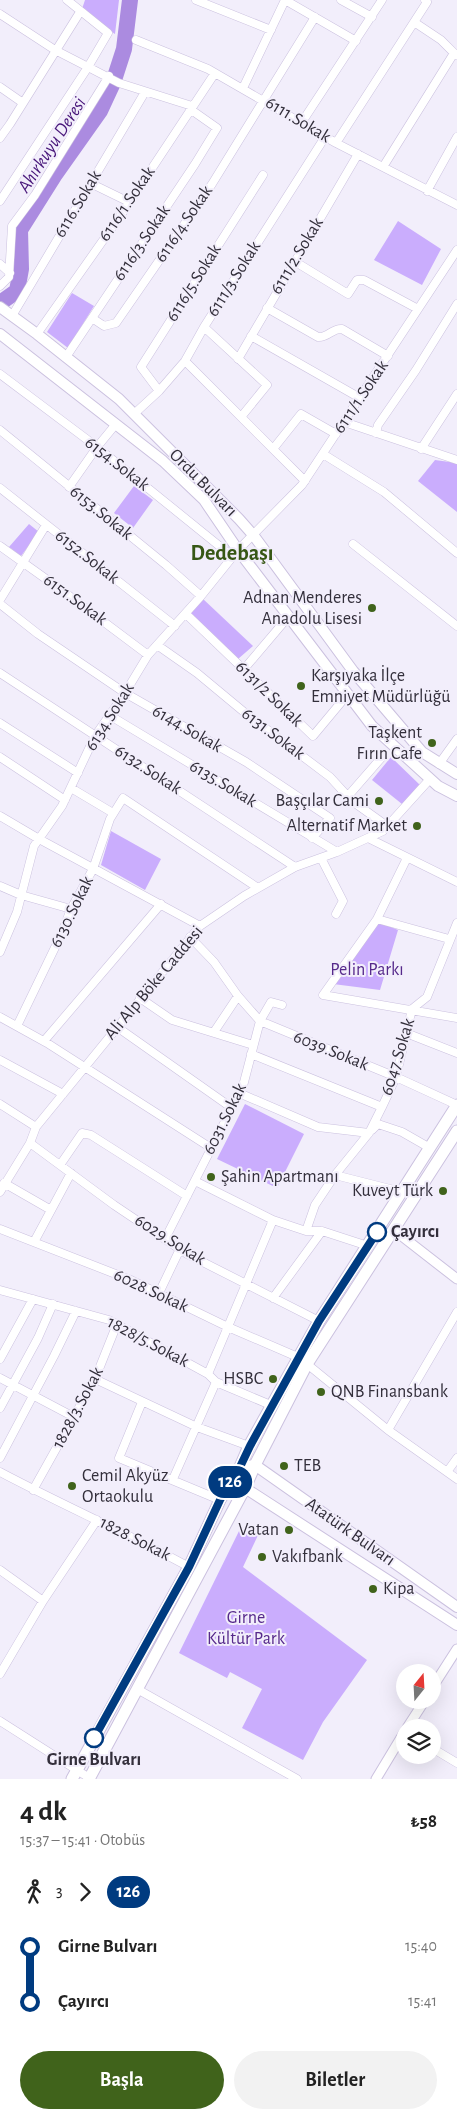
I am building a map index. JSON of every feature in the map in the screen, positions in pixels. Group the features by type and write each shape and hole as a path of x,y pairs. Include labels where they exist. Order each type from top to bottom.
{"main road":[{"name":"Ordu Bulvarı","path":"1,308 66,357 134,414 254,536 353,671 422,752 457,774"},
{"name":"Ordu Bulvarı","path":"0,334 163,461 204,500 235,553 289,616 372,726 438,786 457,796"},
{"path":"90,1779 245,1488 304,1361 319,1321 457,1105"},
{"path":"74,1775 189,1567 220,1500 273,1406 394,1230 457,1131"},
{"path":"430,1148 432,1170"},
{"path":"240,1467 255,1465"},
{"name":"Atatürk Bulvarı","path":"255,1465 457,1607"},
{"path":"240,1467 245,1488"},
{"name":"Atatürk Bulvarı","path":"245,1488 457,1625"}],"street":[{"path":"0,201 88,68 108,33 67,0"},
{"path":"196,0 271,30"},
{"path":"243,88 285,0 356,41"},
{"path":"341,0 372,16"},
{"path":"302,122 382,0"},
{"path":"336,143 426,1"},
{"path":"0,137 80,12"},
{"path":"0,14 88,68 110,76 120,83 191,108"},
{"name":"6116/4.Sokak","path":"92,318 104,326 116,323 212,184 316,18"},
{"path":"384,168 455,55 441,40 414,22"},
{"name":"6111.Sokak","path":"136,40 215,73 325,137 457,205"},
{"name":"6116/1.Sokak","path":"37,334 129,202 215,73"},
{"path":"0,286 9,277 10,273 12,226 35,195 110,76"},
{"path":"0,87 23,103"},
{"name":"6116.Sokak","path":"12,316 145,92"},
{"name":"6116/3.Sokak","path":"66,357 217,128 191,108"},
{"name":"6111/3.Sokak","path":"134,414 159,391 185,361 325,137"},
{"path":"427,190 456,142"},
{"name":"6111/2.Sokak","path":"238,358 358,154"},
{"name":"6116/5.Sokak","path":"159,391 141,367 263,175"},
{"path":"90,183 129,202"},
{"name":"6111/1.Sokak","path":"254,536 305,481 388,356 440,273 457,250"},
{"path":"294,261 348,294 357,280 364,280 418,309"},
{"path":"0,264 10,273"},
{"path":"376,433 378,425 457,304"},
{"path":"267,308 318,337 325,336 335,330 342,330 388,356"},
{"path":"449,316 457,321"},
{"path":"204,328 267,385 241,417"},
{"path":"251,336 360,398"},
{"path":"185,361 305,481"},
{"name":"6154.Sokak","path":"0,374 235,553"},
{"path":"421,449 457,394"},
{"path":"274,450 301,414 336,434"},
{"path":"344,422 421,449 456,457"},
{"path":"69,487 116,424"},
{"name":"6153.Sokak","path":"0,430 202,596"},
{"path":"323,454 384,492 457,553"},
{"name":"6152.Sokak","path":"0,488 175,626"},
{"path":"0,600 46,525"},
{"name":"6134.Sokak","path":"0,952 17,912 34,846 71,788 94,736 126,693 148,655 202,596 235,553 254,536"},
{"path":"354,544 457,626"},
{"name":"6151.Sokak","path":"0,546 148,655"},
{"name":"6144.Sokak","path":"0,604 38,634 126,693 246,762 330,818 312,838"},
{"name":"6131/2 Sokak","path":"186,614 313,736 348,694"},
{"path":"244,669 289,616"},
{"name":"6131.Sokak","path":"157,645 197,673 244,712 330,777 348,796 387,826"},
{"name":"6132.Sokak","path":"0,673 295,867"},
{"name":"6135.Sokak","path":"109,714 337,852"},
{"path":"0,722 78,773"},
{"path":"439,764 457,739"},
{"path":"0,757 64,800"},
{"path":"348,796 382,757"},
{"name":"Ali Alp Böke Caddesi","path":"0,1192 3,1180 30,1143 36,1126 63,1094 83,1066 200,926 258,888 295,867 337,852 383,831 430,779"},
{"path":"71,788 113,813"},
{"name":"6130.Sokak","path":"17,1026 61,935 71,909 93,869 113,813 123,798 258,888"},
{"path":"0,816 93,869 200,926"},
{"path":"368,838 457,882"},
{"path":"321,858 343,901 336,914"},
{"path":"407,858 376,919 323,995 457,1018"},
{"path":"0,886 21,895 71,909"},
{"path":"44,1041 161,904"},
{"path":"376,919 449,939"},
{"path":"412,1009 427,997 457,923"},
{"name":"6039.Sokak","path":"190,937 214,962 238,996 260,1022 396,1077 457,1105"},
{"path":"214,1032 238,996"},
{"path":"140,998 172,1020 253,1045"},
{"path":"260,1022 271,1002 282,1005"},
{"name":"6047.Sokak","path":"306,1231 315,1205 335,1174 369,1133 382,1107 396,1077 412,1009"},
{"path":"0,1017 44,1041 211,1148"},
{"name":"6031.Sokak","path":"165,1239 243,1086 260,1022"},
{"path":"117,1027 232,1108"},
{"path":"406,1033 457,1053"},
{"path":"251,1054 382,1107"},
{"path":"0,1060 63,1094"},
{"path":"239,1093 318,1127 369,1133 378,1124 402,1132 430,1148"},
{"path":"0,1104 36,1126"},
{"path":"60,1165 82,1133 90,1135 187,1196"},
{"name":"6029.Sokak","path":"30,1143 71,1174 180,1249 319,1321"},
{"path":"34,1242 71,1174"},
{"path":"335,1174 402,1192"},
{"path":"3,1180 51,1210"},
{"path":"195,1181 273,1220 306,1231 322,1231 368,1246"},
{"path":"208,1374 273,1220"},
{"name":"6028.Sokak","path":"0,1229 130,1280 304,1361 388,1430 457,1479"},
{"path":"394,1230 457,1279"},
{"path":"273,1298 322,1231"},
{"path":"159,1293 180,1249"},
{"name":"1828/5.Sokak","path":"0,1290 117,1324 208,1374 216,1382"},
{"path":"0,1359 33,1299"},
{"path":"0,1408 43,1329 53,1304"},
{"path":"0,1458 34,1396 76,1311"},
{"path":"388,1430 457,1312"},
{"name":"1828/3.Sokak","path":"33,1490 95,1379 117,1324"},
{"path":"0,1378 74,1417"},
{"path":"95,1379 198,1427 250,1446"},
{"path":"173,1479 198,1427 216,1382 273,1406"},
{"path":"142,1402 119,1458 220,1500"},
{"path":"447,1472 457,1458"},
{"name":"1828.Sokak","path":"0,1472 33,1490 136,1538 189,1567"},
{"path":"0,1674 43,1601 97,1520"},
{"path":"0,1570 43,1601"},
{"path":"441,1674 457,1649"},
{"path":"137,1689 296,1779"},
{"path":"0,1721 74,1775 90,1779"},
{"path":"376,1779 396,1746"},
{"path":"441,1753 457,1763"}],"green space":[{"path":"85,0 119,0 115,34 81,12"},
{"path":"398,221 441,249 422,285 374,260"},
{"path":"72,293 94,306 68,348 47,332"},
{"path":"435,460 457,463 457,512 418,481"},
{"path":"134,486 153,500 133,528 114,513"},
{"path":"29,524 39,532 21,556 9,547"},
{"path":"202,598 253,646 238,659 188,613"},
{"path":"391,757 420,785 402,804 372,780"},
{"path":"111,831 161,859 145,890 101,865"},
{"name":"Pelin Parkı","path":"379,922 398,930 380,990 333,984"},
{"path":"245,1104 304,1134 277,1188 217,1159"},
{"name":"Girne Kültür Park","path":"241,1527 259,1533 243,1567 367,1660 323,1722 303,1760 242,1728 262,1689 230,1672 227,1678 179,1653"}],"waterway":[{"name":"Ahırkuyu Deresi","path":"0,303 17,291 21,269 20,230 54,176 100,111 113,83 124,49 130,0"}],"bus line":[{"name":"126","path":"94,1738 153,1634 189,1567 220,1500 240,1467 319,1321 377,1232"}],"place":[{"name":"Adnan Menderes Anadolu Lisesi","path":"372,608"},
{"name":"Karşıyaka İlçe Emniyet Müdürlüğü","path":"301,686"},
{"name":"Taşkent Fırın Cafe","path":"432,743"},
{"name":"Başçılar Cami","path":"379,801"},
{"name":"Alternatif Market","path":"417,826"},
{"name":"Şahin Apartmanı","path":"211,1177"},
{"name":"Kuveyt Türk","path":"443,1191"},
{"name":"Çayırcı","path":"377,1232"},
{"name":"HSBC","path":"273,1379"},
{"name":"QNB Finansbank","path":"321,1392"},
{"name":"TEB","path":"284,1466"},
{"name":"Cemil Akyüz Ortaokulu","path":"72,1486"},
{"name":"Vatan","path":"289,1530"},
{"name":"Vakıfbank","path":"262,1557"},
{"name":"Kipa","path":"373,1589"},
{"name":"Girne Bulvarı","path":"94,1738"}],"district":[{"name":"Dedebaşı","path":"232,553"}]}
